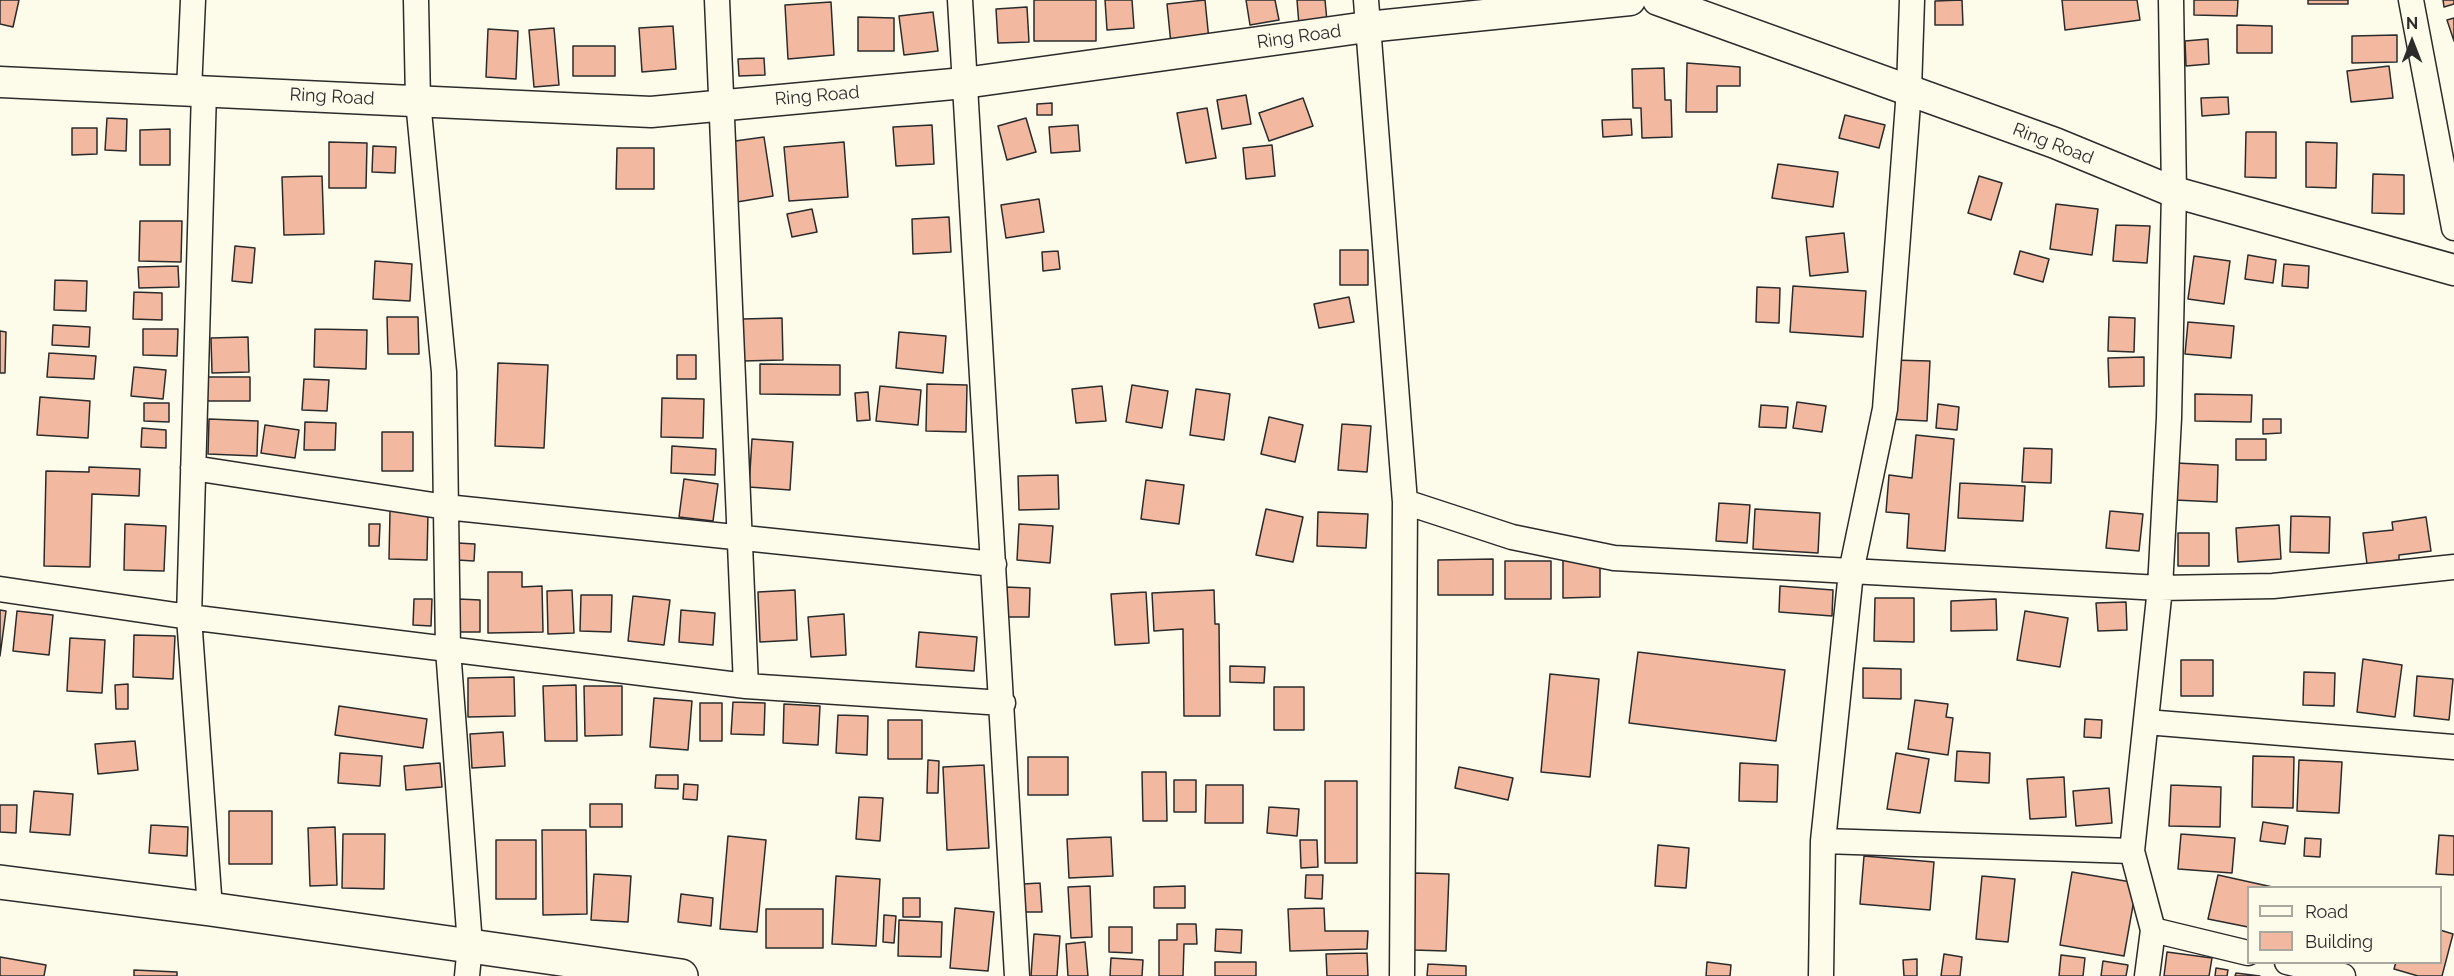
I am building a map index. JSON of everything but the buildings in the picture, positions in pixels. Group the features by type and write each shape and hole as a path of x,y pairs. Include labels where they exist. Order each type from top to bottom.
{"highway":[{"path":"0,882 210,909 468,960 681,976"}],"street":[{"path":"193,0 196,91 193,468 189,616 210,909"},
{"path":"416,0 418,101 444,372 448,649 468,960"},
{"path":"717,0 746,686"},
{"path":"960,0 1003,703 1017,976"},
{"name":"Ring Road","path":"0,82 651,112 964,83 1366,14 1630,0"},
{"name":"Ring Road","path":"1658,0 2055,143 2174,192 2454,270"},
{"path":"1821,976 1823,841 1851,572 1884,409 1909,90 1912,0"},
{"path":"2147,976 2153,930 2132,852 2160,588 2169,417 2174,192 2171,0"},
{"path":"2411,0 2454,228"},
{"path":"1366,14 1405,502 1402,976"},
{"path":"193,468 446,507 994,564"},
{"path":"1405,502 1512,537 1614,558 2160,588 2273,586 2454,567"},
{"path":"0,589 189,616 746,686 1003,703"},
{"path":"2146,722 2454,747"},
{"path":"1823,841 2132,852"},
{"path":"2153,930 2247,953"},
{"path":"2291,964 2343,976"}]}
